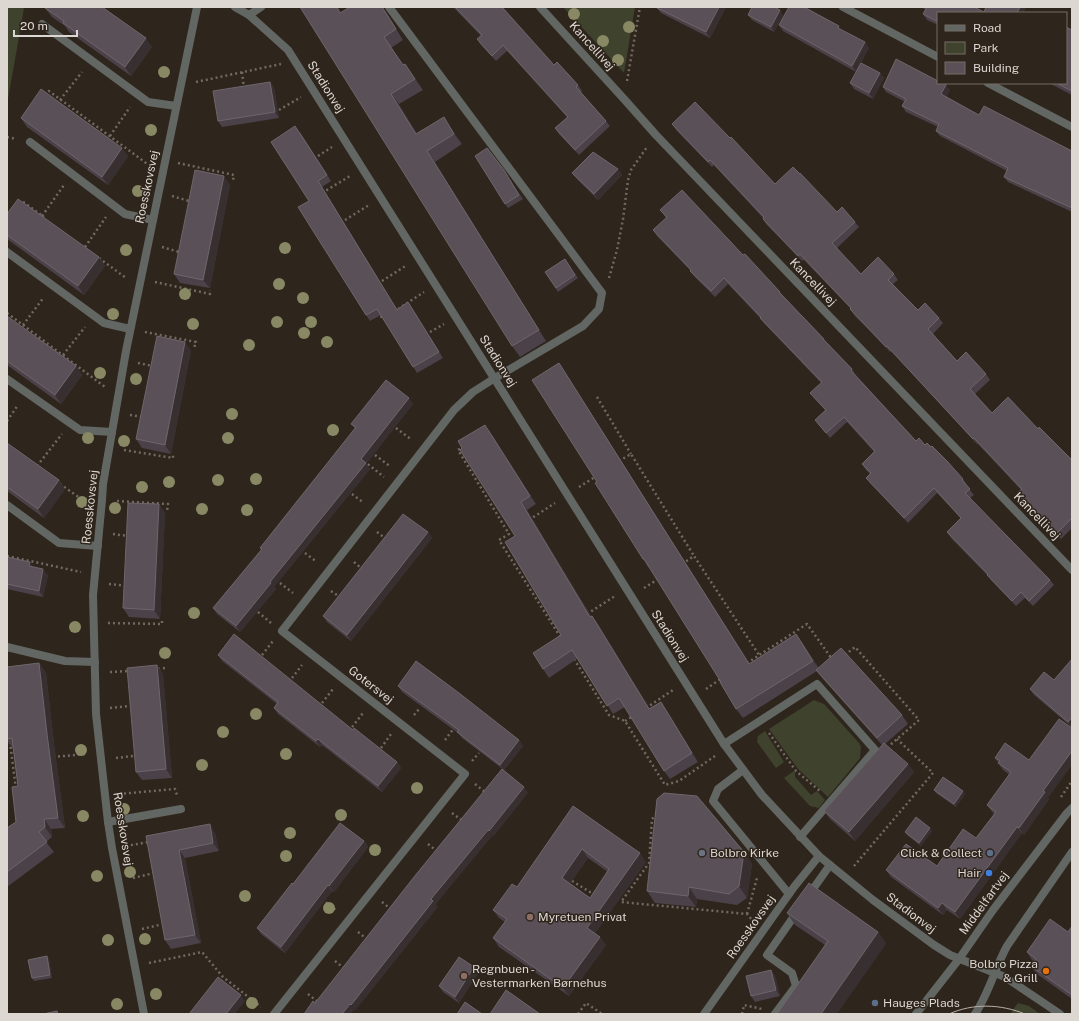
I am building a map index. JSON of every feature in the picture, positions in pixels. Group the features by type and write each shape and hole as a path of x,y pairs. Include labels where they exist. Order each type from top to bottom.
{"street":[{"name":"Roesskovsvej","path":"144,1014 108,822 96,709 93,596 103,484 130,329 197,7"},
{"name":"Stadionvej","path":"235,7 249,14 288,50 295,60 725,746 762,795 818,856 934,946 959,959 1005,976 1060,1014"},
{"path":"249,14 260,7"},
{"path":"389,7 602,293"},
{"name":"Kancellivej","path":"540,7 656,135 1072,570"},
{"path":"842,7 937,56"},
{"path":"42,24 148,102 176,106"},
{"path":"990,84 1072,126"},
{"path":"30,142 124,214 153,220"},
{"path":"7,252 104,323 130,329"},
{"name":"Gotersvej","path":"274,1014 465,774 282,631 454,410 473,392 583,326 599,309 602,293"},
{"path":"7,379 80,430 112,432"},
{"path":"7,505 59,543 98,546"},
{"path":"7,647 65,661 94,662"},
{"path":"725,746 760,720 817,684 875,750 800,838"},
{"path":"743,770 718,789 714,801 789,894"},
{"name":"Middelfartvej","path":"916,1014 932,996 993,910 1072,808"},
{"path":"108,822 181,809"},
{"path":"975,1014 987,994 1007,946 1072,852"},
{"name":"Roesskovsvej","path":"704,1014 789,894 818,856"},
{"path":"775,1013 796,986 792,973 768,955 830,865"}],"path":[{"path":"624,99 640,7"},
{"path":"60,100 90,60"},
{"path":"180,86 295,60"},
{"path":"242,72 244,91"},
{"path":"279,110 313,89"},
{"path":"44,97 49,91 162,175"},
{"path":"110,136 139,96"},
{"path":"602,293 609,279 617,250 628,180 631,170 656,135"},
{"path":"165,160 234,175 232,181"},
{"path":"322,193 363,168"},
{"path":"42,216 72,174"},
{"path":"345,220 381,197"},
{"path":"18,206 22,201 48,220"},
{"path":"91,252 84,247 114,206"},
{"path":"97,256 139,288"},
{"path":"382,281 419,257"},
{"path":"140,279 210,294 210,290"},
{"path":"394,311 436,284"},
{"path":"23,325 52,285"},
{"path":"7,313 118,397"},
{"path":"63,355 94,315"},
{"path":"381,316 382,319 388,315"},
{"path":"130,329 196,342 194,348"},
{"path":"7,421 27,394"},
{"path":"597,397 694,556 758,655"},
{"path":"31,463 37,467 70,423"},
{"path":"396,428 424,449"},
{"path":"466,445 458,450 509,534 499,540 561,639"},
{"path":"110,448 172,458 173,454"},
{"path":"369,450 402,476"},
{"path":"618,462 631,454"},
{"path":"364,461 395,486"},
{"path":"529,520 599,474"},
{"path":"56,481 101,513"},
{"path":"102,500 168,504 167,511"},
{"path":"342,553 364,570"},
{"path":"7,556 128,586"},
{"path":"681,564 694,556"},
{"path":"582,616 662,576"},
{"path":"273,577 304,602"},
{"path":"94,623 162,624 162,619"},
{"path":"746,664 808,624 835,663"},
{"path":"557,632 564,628"},
{"path":"840,659 855,647 918,720 884,751 875,750"},
{"path":"285,687 311,654"},
{"path":"573,658 609,715 625,721 665,785 680,781 725,746"},
{"path":"158,669 165,668"},
{"path":"95,674 134,671"},
{"path":"694,697 726,676"},
{"path":"645,708 686,683"},
{"path":"348,732 372,701"},
{"path":"96,709 129,706"},
{"path":"625,721 638,712"},
{"path":"760,720 796,771 832,801"},
{"path":"436,751 455,726"},
{"path":"10,736 16,790"},
{"path":"844,877 933,772 897,739"},
{"path":"7,749 16,755"},
{"path":"53,757 101,753"},
{"path":"105,796 176,789 181,809"},
{"path":"441,804 464,822"},
{"path":"621,902 649,863 652,819 662,809"},
{"path":"112,848 149,842"},
{"path":"747,914 762,860"},
{"path":"572,881 590,892 597,892"},
{"path":"318,896 370,942"},
{"path":"615,899 621,902 747,914 763,931"},
{"path":"134,966 202,952 223,977 265,1009"},
{"path":"297,985 321,1004"},
{"path":"578,1014 586,1003 602,1014"},
{"path":"742,1014 744,1006 775,1013"}],"green space":[{"path":"7,7 24,8 7,105"},
{"path":"563,7 635,7 624,73"},
{"path":"814,700 824,704 861,747 860,758 828,797 798,769 769,729"},
{"path":"765,731 784,762 776,768 757,742 758,736"},
{"path":"794,771 795,777 811,795 817,791 825,800 819,808 810,806 784,778"},
{"path":"1018,1003 1029,1006 1040,1014 1010,1014"}],"building":[{"path":"102,7 146,38 125,67 63,23 64,21 45,8"},
{"path":"300,7 337,7 340,13 350,7 382,7 396,29 384,37 403,65 405,64 415,79 391,94 416,134 444,117 454,134 427,151 539,330 512,346"},
{"path":"455,7 502,7 554,65 557,62 578,85 576,87 606,121 575,150 555,128 568,117 503,45 492,56 477,39 482,35"},
{"path":"719,7 706,32 657,8"},
{"path":"752,7 774,7 780,10 771,27 748,15"},
{"path":"789,7 804,7 839,26 838,28 865,42 852,66 779,25"},
{"path":"927,7 974,7 984,12 937,12 937,21 923,14"},
{"path":"986,7 1020,7 1018,12 984,12"},
{"path":"1067,28 1072,30 1072,91 1058,84 1067,84"},
{"path":"896,59 937,80 937,84 946,85 941,94 979,115 984,106 1072,151 1072,208 1004,177 1008,168 936,131 939,124 902,106 906,99 883,87"},
{"path":"861,63 880,73 869,93 850,83"},
{"path":"270,82 275,112 218,121 213,91"},
{"path":"41,89 122,148 102,177 21,118"},
{"path":"695,102 730,138 731,137 775,184 793,167 837,212 842,207 855,222 832,243 861,274 878,257 894,274 888,280 918,310 925,303 939,318 928,329 957,361 966,352 986,374 970,389 992,413 1008,397 1038,429 1039,427 1072,460 1072,518 1057,533 1017,493 1022,489 974,438 973,439 887,346 886,347 850,309 851,308 800,254 798,256 763,219 764,217 710,160 708,162 672,124"},
{"path":"295,126 327,175 318,181 397,310 408,302 439,352 413,367 377,309 366,315 298,207 309,201 271,142"},
{"path":"487,148 504,170 519,195 505,204 475,156"},
{"path":"593,152 618,169 594,194 572,173"},
{"path":"195,170 224,176 203,280 174,274"},
{"path":"682,190 743,255 745,254 852,369 851,371 916,441 919,438 925,445 927,443 931,447 932,446 947,461 970,489 965,493 1050,580 1029,601 1021,592 1012,601 947,532 961,518 934,488 904,518 866,478 871,473 862,464 875,451 857,431 844,417 826,433 815,420 826,410 810,393 822,382 760,318 761,317 724,278 711,291 690,271 691,270 653,230 667,217 660,210"},
{"path":"18,199 99,257 78,286 7,235 7,214"},
{"path":"565,259 575,275 556,288 545,272"},
{"path":"7,316 76,366 55,395 7,361"},
{"path":"157,336 185,342 165,445 136,439"},
{"path":"559,363 749,664 796,634 813,661 736,709 721,682 595,483 597,482 532,380"},
{"path":"386,380 409,398 361,459 366,463 236,626 213,608 262,549 260,548 356,427 351,424"},
{"path":"485,425 530,496 521,502 590,617 592,616 649,709 661,702 692,753 664,771 619,698 607,706 572,650 543,669 533,653 561,635 505,542 515,536 460,450 462,448 458,441"},
{"path":"7,443 59,480 38,509 7,487"},
{"path":"128,503 159,504 154,610 123,608"},
{"path":"403,514 428,532 347,635 323,616"},
{"path":"7,557 30,562 29,566 43,569 39,591 7,584"},
{"path":"234,634 353,730 354,728 397,762 378,786 318,739 316,741 274,708 278,702 218,655"},
{"path":"841,648 902,715 877,738 816,670"},
{"path":"1072,659 1072,717 1068,722 1030,689 1044,672 1054,680"},
{"path":"416,661 519,740 500,765 457,732 459,730 398,686"},
{"path":"39,663 58,818 44,819 45,827 39,832 47,842 7,872 7,828 16,822 12,787 18,786 12,738 7,739 7,667"},
{"path":"157,665 166,769 136,772 127,668"},
{"path":"1059,719 1072,728 1072,751 1043,791 1045,792 1019,828 1017,827 955,912 942,903 938,908 886,870 906,844 937,866 963,829 976,838 996,812 987,805 1011,772 998,763 1000,761 995,758 1005,743 1029,760"},
{"path":"884,743 908,764 849,832 824,811"},
{"path":"502,769 524,787 431,899 433,901 351,1005 350,1004 342,1014 304,1014 313,1001 315,1003 414,877"},
{"path":"943,777 963,791 954,804 934,790"},
{"name":"Bolbro Kirke","path":"664,793 697,796 744,852 739,886 729,894 689,887 688,896 647,891 657,799"},
{"path":"573,806 640,853 587,928 600,937 563,988 493,938 507,919 493,910 512,884 517,887","holes":["582,849 609,869 590,898 562,878"]},
{"path":"916,817 930,828 919,843 905,832"},
{"path":"340,823 364,841 329,886 328,885 281,947 257,928"},
{"path":"210,824 213,843 179,850 195,935 165,940 146,836"},
{"path":"809,883 878,932 821,1014 777,1014 828,941 787,913"},
{"path":"1050,919 1068,932 1072,926 1072,995 1031,966 1036,959 1027,952"},
{"path":"47,956 50,975 32,978 28,960"},
{"path":"459,957 474,967 455,997 439,986"},
{"path":"771,970 776,990 751,996 746,976"},
{"path":"218,977 241,995 226,1014 189,1014"},
{"path":"506,990 540,1014 490,1014"},
{"path":"465,1002 482,1014 457,1014"},
{"path":"57,1011 58,1014 43,1014"}],"tram line":[{"path":"949,1014 958,1010 987,1006 1006,1008 1025,1014"}],"place":[{"name":"Bolbro Kirke","path":"702,853"},
{"name":"Click & Collect","path":"990,853"},
{"name":"Hair","path":"989,873"},
{"name":"Myretuen Privat","path":"530,917"},
{"name":"Bolbro Pizza & Grill","path":"1046,971"},
{"name":"Regnbuen - Vestermarken Børnehus","path":"464,976"},
{"name":"Hauges Plads","path":"875,1003"}]}
